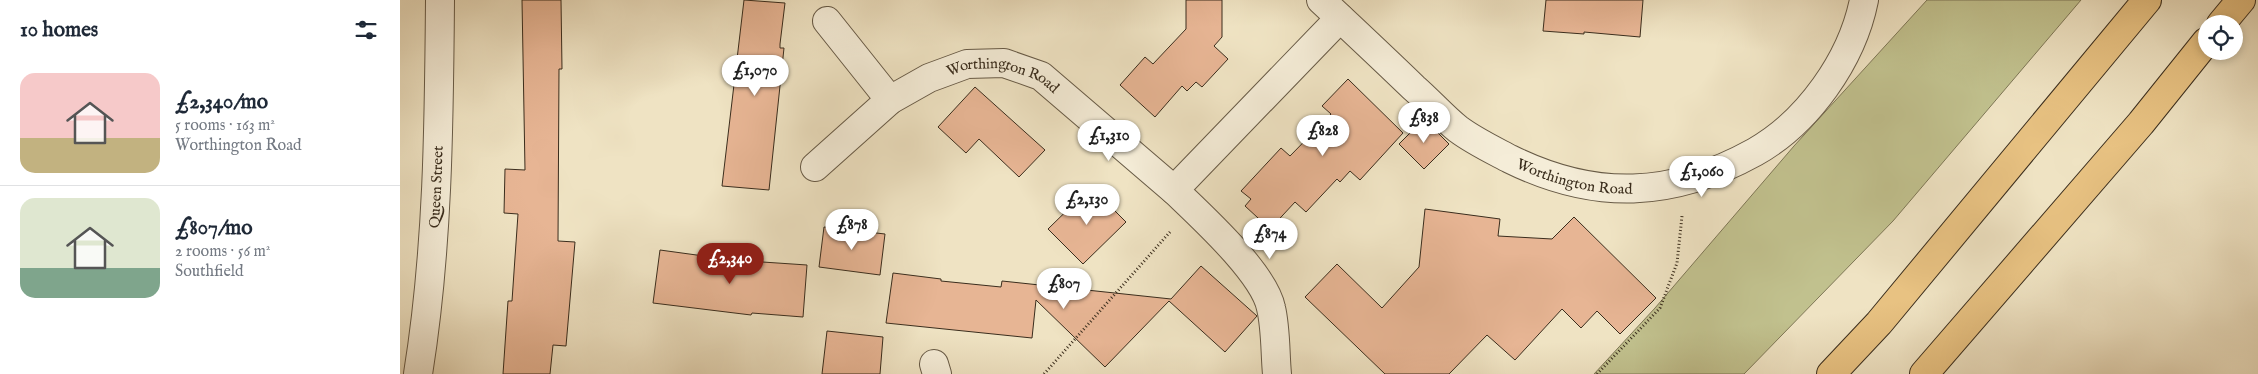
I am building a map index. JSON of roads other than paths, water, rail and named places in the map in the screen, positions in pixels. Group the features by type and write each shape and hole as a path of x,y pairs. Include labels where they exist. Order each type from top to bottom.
{"highway":[{"path":"1831,374 1879,322 2147,0"},
{"path":"2228,15 2241,0"},
{"path":"1924,374 2141,123 2198,52"}],"street":[{"name":"Queen Street","path":"418,374 428,306 438,157 440,0"},
{"name":"Worthington Road","path":"1183,198 1330,9 1458,129 1491,150 1535,171 1575,184 1626,190 1682,182 1731,165 1768,144 1798,120 1827,83 1846,51 1862,11 1864,0"},
{"path":"828,21 890,100"},
{"name":"Worthington Road","path":"814,166 890,100 930,78 968,64 1004,63 1041,76 1183,198 1252,271 1265,290 1272,308 1277,374"}]}
